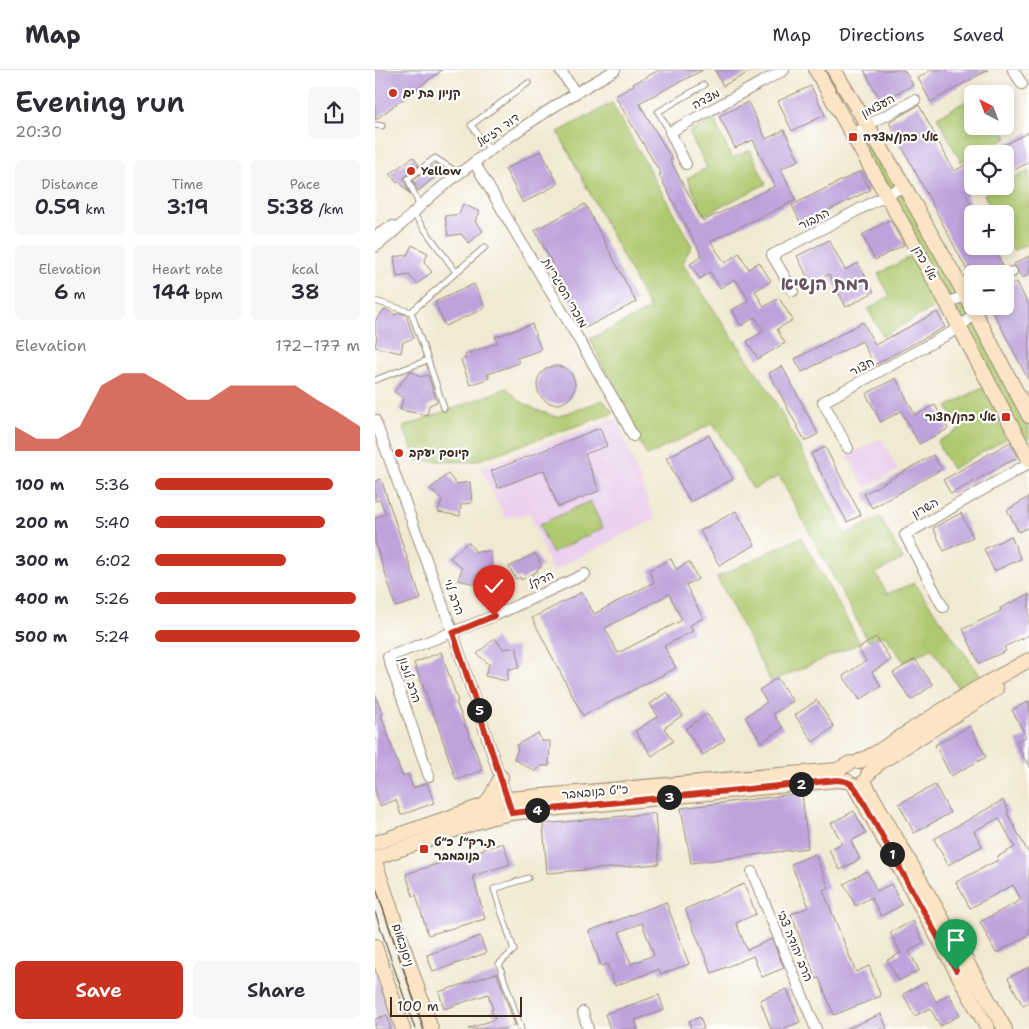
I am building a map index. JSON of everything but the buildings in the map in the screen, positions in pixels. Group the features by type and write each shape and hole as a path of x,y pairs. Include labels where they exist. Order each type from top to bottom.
{"street":[{"path":"560,70 575,92"},
{"name":"דוד רזיאל","path":"376,241 474,162 575,92 615,70"},
{"name":"מצדה","path":"670,132 785,70"},
{"name":"אלי כהן","path":"816,70 949,307 1029,461"},
{"name":"אלי כהן","path":"835,70 866,126 964,287"},
{"path":"1013,70 1022,84"},
{"name":"העצמון","path":"853,135 915,100"},
{"path":"670,132 686,164"},
{"name":"מוכרי הסיגריות","path":"474,162 615,401 633,436"},
{"name":"התבור","path":"793,291 772,255 904,186"},
{"path":"949,307 964,298"},
{"name":"אלי כהן","path":"976,315 1029,416"},
{"name":"חצור","path":"848,448 823,402 978,319"},
{"name":"הרב לוי","path":"375,420 453,633 510,806"},
{"name":"השרון","path":"943,607 905,534 1029,461"},
{"name":"הדקל","path":"453,633 585,574"},
{"name":"הרב לוזון","path":"429,776 388,657 453,633"},
{"name":"כ\"ט בנובמבר","path":"375,860 489,818 510,806 837,770 874,754 974,690 1029,660"},
{"path":"858,781 879,763 959,711 1029,671"},
{"path":"858,781 865,765 854,762 844,772 858,781 1005,1029"},
{"path":"485,805 501,777"},
{"name":"כ\"ט בנובמבר","path":"375,843 485,805 510,806 837,780 858,781"},
{"path":"858,781 988,1029"},
{"name":"ניסנבאום","path":"375,860 431,1029"},
{"name":"הרב יהודה צבי","path":"752,872 816,1029"},
{"path":"375,946 403,1029"},
{"path":"583,1012 588,1029"}],"lane":[{"path":"490,151 471,125 528,84"},
{"path":"670,132 658,112 704,85"},
{"path":"375,124 382,126"},
{"path":"456,272 416,209 408,179 435,158 459,173"},
{"path":"411,312 485,247"},
{"path":"375,301 411,312"},
{"path":"411,312 444,408"},
{"path":"375,380 429,360"},
{"path":"521,1029 499,964 513,950 493,889 528,878"}],"shaded area":[{"path":"616,418 655,519 552,571 530,513 505,518 481,467"},
{"path":"881,438 898,470 865,488 848,456"},
{"path":"375,963 397,1029 375,1029"}],"green space":[{"path":"964,102 964,135 1006,135 1007,138 994,145 964,145 964,160 961,162 937,117"},
{"path":"612,103 692,246 682,263 770,392 846,534 880,517 903,559 876,573 887,594 914,583 983,679 961,691 932,649 904,662 885,635 868,641 779,476 753,489 713,423 647,456 590,339 650,309 558,132"},
{"path":"714,120 732,158 750,150 766,184 704,215 687,178 707,168 689,132"},
{"path":"866,126 964,300 964,315 972,315 1029,416 1029,459 853,135"},
{"path":"1029,170 1029,243 1014,250 1014,205 990,205 984,195 1014,195 1014,178"},
{"path":"913,255 940,304 883,336 868,309 890,296 878,274"},
{"path":"982,387 1010,437 952,469 937,442 960,429 947,407"},
{"path":"507,388 518,400 556,417 603,400 614,413 472,462 417,460 403,427"},
{"path":"590,501 603,528 552,553 539,525"},
{"path":"801,537 860,643 771,682 717,577"}],"tram line":[{"path":"375,885 424,1029"},
{"path":"375,912 415,1029"}],"place":[{"name":"קניון בת ים","path":"393,93"},
{"name":"אלי כהן/מצדה","path":"853,137"},
{"name":"Yellow","path":"411,171"},
{"name":"אלי כהן/חצור","path":"1006,417"},
{"name":"קיוסק יעקב","path":"399,453"},
{"name":"ת.רק״ל כ״ט בנובמבר","path":"424,849"}],"district":[{"name":"רמת הנשיא","path":"825,284"}],"route":[{"path":"494,616 453,633 512,813 837,780 847,781 854,785 956,970"}]}
